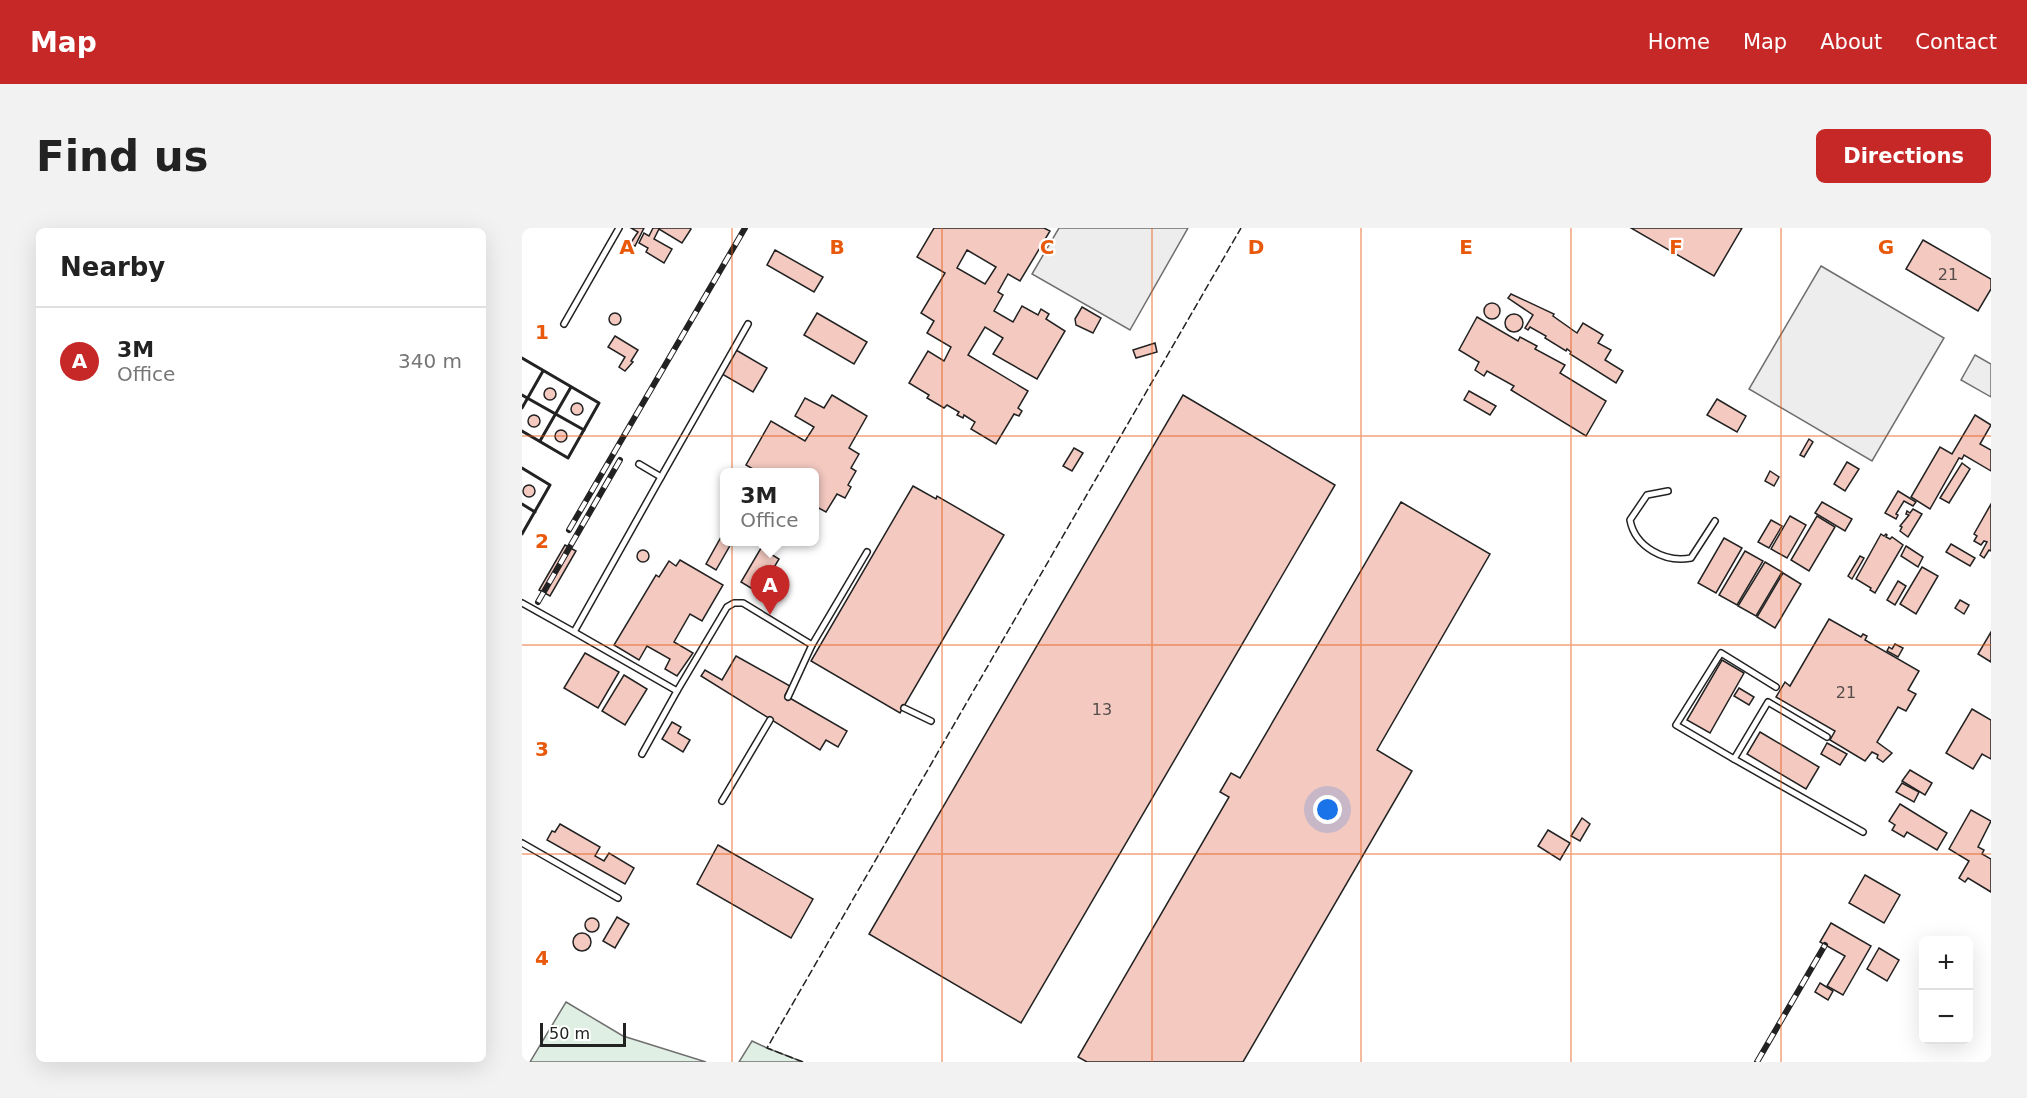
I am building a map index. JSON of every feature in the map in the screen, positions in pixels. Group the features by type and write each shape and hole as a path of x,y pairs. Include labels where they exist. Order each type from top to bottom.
{"lane":[{"path":"564,324 619,228"},
{"path":"573,632 748,324"},
{"path":"639,464 661,477"},
{"path":"1668,491 1647,495 1630,520 1632,531 1640,542 1668,558 1681,560 1691,558 1715,521"},
{"path":"788,696 811,648 867,552"},
{"path":"522,603 677,691"},
{"path":"642,754 727,607 734,603 743,603 811,648 815,654"},
{"path":"1776,687 1721,653 1676,725 1863,832"},
{"path":"1734,759 1768,702 1827,737"},
{"path":"904,708 931,721"},
{"path":"722,801 770,720"},
{"path":"522,843 618,898"}],"green space":[{"path":"566,1002 623,1036 706,1062 530,1062"},
{"path":"752,1041 767,1048 803,1062 739,1062"}],"shaded area":[{"path":"1059,228 1188,228 1130,330 1032,274"},
{"path":"1821,266 1944,338 1872,461 1749,389"},
{"path":"1975,355 1991,364 1991,397 1961,380"}],"building":[{"path":"631,228 644,228 635,246 630,244 638,232"},
{"path":"653,228 691,229 682,243 659,229 654,239 672,249 664,263 646,252 648,248 639,243 644,233 649,236"},
{"path":"934,228 1044,228 1050,231 1020,281 1008,274 998,292 1003,295 994,311 1013,322 1022,306 1038,315 1041,309 1049,314 1046,319 1065,331 1037,379 993,354 1003,338 985,327 968,355 1028,391 1018,408 1022,411 1019,416 1014,414 996,444 971,429 975,422 964,415 963,418 957,415 959,412 947,405 944,408 927,398 929,395 909,383 928,351 944,361 951,347 927,333 934,321 921,313 945,273 917,257","holes":["967,250 996,267 985,284 957,268"]},
{"path":"1631,228 1742,228 1714,276"},
{"path":"1923,240 1991,279 1991,289 1978,311 1906,269"},
{"path":"775,250 823,277 814,292 767,265"},
{"path":"1511,294 1554,314 1553,316 1577,333 1583,323 1603,335 1598,343 1611,350 1605,360 1623,371 1616,383 1570,354 1571,352 1567,349 1566,351 1545,338 1546,336 1530,327 1528,330 1525,328 1533,315 1508,298"},
{"path":"1489,303 1495,303 1500,311 1498,317 1489,319 1484,314 1484,308"},
{"path":"1082,307 1101,318 1093,333 1076,325 1075,319"},
{"path":"615,313 621,319 615,325 609,319"},
{"path":"817,313 867,342 854,364 804,335"},
{"path":"1514,314 1520,317 1523,323 1520,329 1514,332 1508,329 1505,323 1508,317"},
{"path":"1477,317 1518,341 1520,337 1537,346 1535,349 1565,365 1560,373 1606,401 1586,436 1511,390 1514,386 1487,371 1484,376 1475,370 1479,362 1459,350"},
{"path":"615,336 638,350 631,361 633,362 625,371 619,367 625,357 608,347"},
{"path":"1155,343 1157,352 1136,358 1133,350"},
{"path":"736,350 767,368 753,392 722,374"},
{"path":"552,388 556,394 552,400 548,400 544,392"},
{"path":"1469,391 1496,406 1490,415 1464,400"},
{"path":"832,395 867,416 849,448 859,454 851,468 856,471 848,485 851,487 845,498 837,494 826,512 819,508 819,468 751,468 746,465 771,421 805,441 814,427 795,416 805,398 824,408"},
{"path":"1183,395 1335,485 1021,1023 869,934"},
{"path":"1717,399 1746,416 1737,432 1707,415"},
{"path":"579,403 583,409 579,415 575,415 571,407"},
{"path":"536,415 540,421 536,427 532,427 528,419"},
{"path":"1975,415 1991,425 1980,444 1991,450 1991,471 1964,455 1962,459 1959,458 1930,509 1911,497 1940,447 1952,454"},
{"path":"563,430 567,436 563,442 559,442 555,434"},
{"path":"1809,439 1813,442 1804,457 1800,455"},
{"path":"1074,448 1083,453 1072,471 1063,466"},
{"path":"1847,462 1859,469 1845,491 1834,484"},
{"path":"1962,463 1970,469 1949,503 1940,498"},
{"path":"1770,471 1779,477 1774,486 1765,481"},
{"path":"531,485 535,491 531,497 527,497 523,489"},
{"path":"913,486 936,499 937,496 1004,535 900,713 811,661"},
{"path":"1898,491 1916,502 1913,506 1904,501 1896,514 1898,515 1896,519 1885,513"},
{"path":"1401,502 1490,554 1377,750 1412,771 1243,1062 1087,1062 1078,1057 1229,797 1220,792 1231,773 1240,778"},
{"path":"1822,502 1852,519 1845,531 1815,513"},
{"path":"1991,504 1991,551 1989,550 1984,558 1980,555 1987,542 1984,541 1981,545 1974,541 1977,536 1974,534"},
{"path":"1913,509 1922,514 1908,537 1900,531 1902,527 1900,526 1909,515 1906,514 1907,511 1910,513"},
{"path":"1790,516 1806,525 1787,558 1771,549"},
{"path":"1817,516 1835,527 1809,571 1791,560"},
{"path":"1771,520 1782,526 1769,548 1758,542"},
{"path":"1881,534 1884,536 1886,534 1886,537 1890,539 1892,537 1903,545 1875,593 1856,579"},
{"path":"1724,538 1742,548 1716,593 1698,583"},
{"path":"720,539 720,546 730,546 716,570 706,564"},
{"path":"1951,544 1975,558 1970,566 1946,552"},
{"path":"565,545 576,551 550,596 539,590"},
{"path":"1906,546 1923,557 1918,567 1901,556"},
{"path":"761,548 779,559 759,593 741,582"},
{"path":"645,550 649,556 645,562 641,562 637,554"},
{"path":"1745,551 1763,561 1737,605 1719,595"},
{"path":"1860,556 1864,558 1852,579 1848,576"},
{"path":"680,560 723,585 702,621 690,614 674,642 693,653 677,676 665,669 670,659 647,646 639,660 614,645 656,575 659,577 669,561 676,566"},
{"path":"1765,562 1782,572 1756,616 1738,606"},
{"path":"1922,567 1938,576 1916,614 1900,604"},
{"path":"1783,573 1801,584 1775,628 1757,617"},
{"path":"1898,581 1906,586 1895,605 1887,600"},
{"path":"1960,600 1969,605 1964,614 1955,608"},
{"path":"1829,619 1861,637 1863,634 1867,636 1865,640 1919,671 1908,690 1916,694 1906,711 1898,707 1877,742 1892,753 1883,762 1877,758 1878,755 1872,752 1865,761 1830,740 1835,731 1776,697 1785,682 1790,686"},
{"path":"1991,632 1991,662 1978,654"},
{"path":"1895,644 1903,648 1898,657 1887,651"},
{"path":"585,653 619,672 598,708 564,688"},
{"path":"736,656 790,686 785,695 847,731 838,747 826,740 820,750 701,676 705,670 722,680"},
{"path":"1722,660 1744,673 1710,733 1687,720"},
{"path":"624,675 647,689 625,725 602,711"},
{"path":"1739,688 1754,697 1749,705 1734,696"},
{"path":"1972,709 1991,720 1991,759 1982,754 1973,769 1946,753"},
{"path":"672,722 681,727 678,733 690,740 683,752 662,739"},
{"path":"1760,732 1819,767 1806,789 1747,754"},
{"path":"1827,743 1847,754 1840,765 1821,754"},
{"path":"1910,770 1932,783 1925,795 1902,781"},
{"path":"1902,783 1919,792 1914,802 1896,792"},
{"path":"1900,804 1947,833 1937,850 1907,832 1904,837 1892,830 1895,825 1889,821"},
{"path":"1971,810 1991,821 1978,847 1984,850 1982,854 1991,859 1991,892 1968,878 1965,882 1959,878 1969,861 1949,849"},
{"path":"1582,818 1590,824 1580,841 1571,836"},
{"path":"560,824 600,847 595,856 604,861 609,853 634,868 625,884 547,840"},
{"path":"1548,830 1570,843 1560,860 1538,846"},
{"path":"718,845 813,899 791,938 697,884"},
{"path":"1865,875 1900,895 1884,923 1849,903"},
{"path":"617,917 629,924 615,948 603,941"},
{"path":"592,918 597,920 599,925 597,930 592,932 587,930 585,925 587,920"},
{"path":"1831,923 1871,946 1843,995 1827,986 1845,956 1820,942"},
{"path":"582,933 588,936 591,942 588,948 582,951 576,948 573,942 576,936"},
{"path":"1879,948 1899,960 1887,981 1867,969"},
{"path":"1820,983 1833,991 1828,1000 1815,992"}],"railway":[{"path":"569,530 745,228"},
{"path":"538,602 620,460"},
{"path":"1757,1062 1825,945"}],"fence":[{"path":"803,1062 767,1048 1241,228"}],"wall":[{"path":"522,358 599,403 568,458 522,431"},
{"path":"522,408 543,371"},
{"path":"540,441 571,387"},
{"path":"522,395 584,430"},
{"path":"522,468 550,485 522,534"},
{"path":"522,504 535,512"}],"place":[{"name":"3M","path":"770,615"}]}
